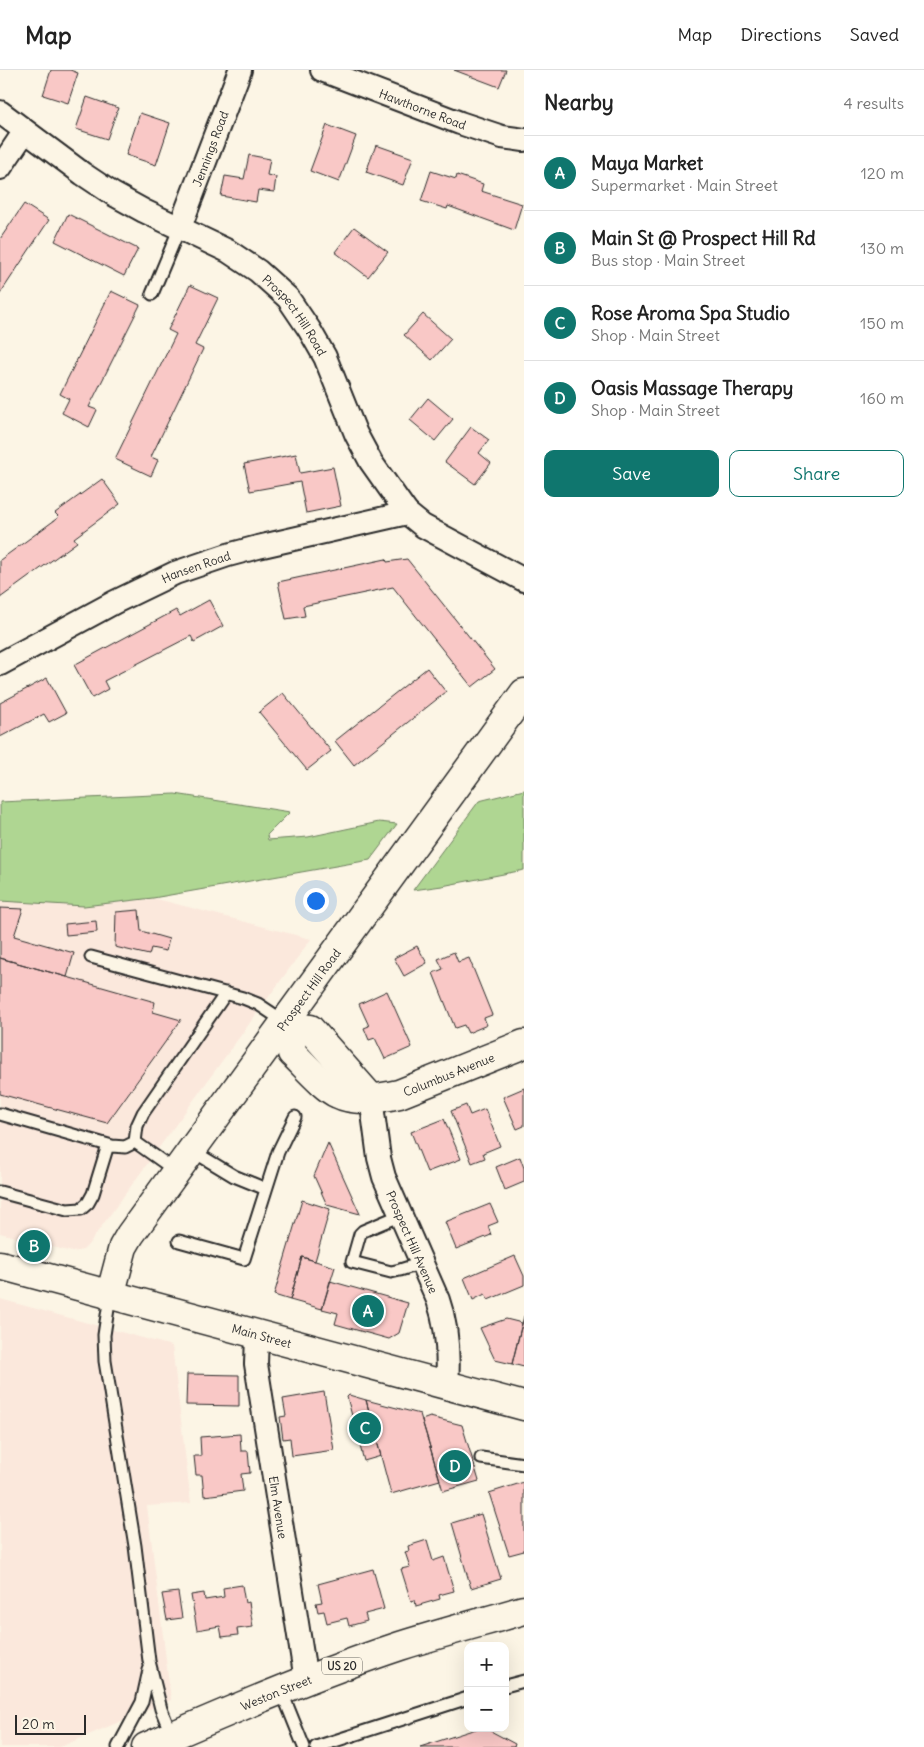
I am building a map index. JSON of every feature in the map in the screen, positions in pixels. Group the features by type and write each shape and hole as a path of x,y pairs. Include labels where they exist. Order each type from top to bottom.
{"street":[{"name":"Jennings Road","path":"180,227 240,70"},
{"name":"Hawthorne Road","path":"322,70 460,123 502,137 524,140"},
{"name":"Prospect Hill Road","path":"0,112 113,194 228,251 258,271 288,298 309,329 325,357 356,434 371,462 407,513 423,526 524,580"},
{"path":"0,168 25,131"},
{"name":"Hansen Road","path":"0,664 144,587 183,570 258,547 407,513"},
{"name":"Prospect Hill Road","path":"110,1296 120,1256 126,1241 183,1161 287,1024 524,693"},
{"path":"287,1024 292,1053 328,1088 342,1096 371,1098"},
{"name":"Columbus Avenue","path":"371,1098 399,1094 524,1044"},
{"name":"Prospect Hill Avenue","path":"371,1098 381,1168 444,1318 448,1348 447,1385"},
{"name":"Main Street","path":"0,1266 524,1406"},
{"name":"Elm Avenue","path":"258,1335 256,1364 306,1680"},
{"name":"Weston Street","path":"171,1739 306,1680 401,1646 524,1610"}],"lane":[{"path":"152,294 180,227"},
{"path":"91,957 226,993 258,1004 287,1024"},
{"path":"135,1142 139,1122 152,1098 226,993"},
{"path":"0,1114 108,1145 125,1147 135,1142 183,1161 228,1173 266,1189"},
{"path":"179,1241 244,1260 278,1152 295,1117"},
{"path":"0,1192 67,1210 81,1209 88,1203 93,1194 108,1145"},
{"path":"401,1216 363,1231 360,1234 352,1262 391,1272 422,1263"},
{"path":"110,1296 105,1322 105,1361 135,1546 149,1661 171,1739"},
{"path":"480,1458 524,1464"},
{"path":"118,1747 142,1702 148,1678 149,1661"},
{"path":"509,1685 524,1681"},
{"path":"281,1690 304,1747"},
{"path":"316,1747 464,1699"}],"shaded area":[{"path":"153,898 311,939 83,1250 72,1252 0,1233 0,901 84,906"},
{"path":"0,1299 172,1346 191,1503 147,1506 171,1700 60,1747 0,1747"}],"green space":[{"path":"524,790 524,870 413,890 479,801"},
{"path":"175,794 290,812 267,835 268,840 308,837 379,822 397,824 370,860 153,898 84,906 0,901 0,802"}],"building":[{"path":"51,70 70,70 78,73 68,103 43,95"},
{"path":"454,70 506,70 499,87"},
{"path":"87,97 118,108 107,139 76,129"},
{"path":"140,113 170,123 156,165 126,155"},
{"path":"327,125 356,136 339,182 310,171"},
{"path":"376,145 413,158 403,185 366,172"},
{"path":"249,155 270,159 267,175 276,177 274,192 258,190 256,202 221,196 225,176 244,179"},
{"path":"431,171 456,179 457,175 483,184 481,191 522,204 514,230 448,206 447,209 421,201"},
{"path":"24,204 49,220 0,294 0,239"},
{"path":"68,214 138,249 124,276 55,241"},
{"path":"354,227 388,252 368,277 335,252"},
{"path":"190,285 218,298 195,345 203,349 151,457 158,460 151,476 115,459 176,334 168,330"},
{"path":"111,291 140,305 89,407 97,410 89,427 62,413 69,399 60,394"},
{"path":"423,314 451,339 432,360 404,335"},
{"path":"428,398 453,419 435,441 410,420"},
{"path":"471,427 489,440 479,453 491,463 475,484 445,462"},
{"path":"296,454 300,473 333,467 341,506 306,513 300,482 250,491 244,464"},
{"path":"102,479 120,504 74,538 77,542 0,598 0,560 59,517 55,513"},
{"path":"386,559 387,562 407,559 495,669 472,687 393,587 303,606 305,616 286,619 278,582"},
{"path":"209,600 223,626 194,642 191,636 104,681 108,689 92,698 74,665 176,610 180,616"},
{"path":"427,668 446,692 354,765 335,741"},
{"path":"47,678 66,713 49,722 44,714 0,737 0,703"},
{"path":"283,693 331,751 307,770 259,712"},
{"path":"0,908 23,909 14,936 74,953 67,977 0,958"},
{"path":"139,910 141,931 169,939 166,951 151,948 149,955 115,947 116,912"},
{"path":"96,921 97,932 66,935 65,924"},
{"path":"417,946 427,963 404,976 394,958"},
{"path":"454,952 458,962 469,958 492,1015 484,1018 487,1025 468,1033 464,1025 455,1028 433,973 443,969 438,959"},
{"path":"0,958 155,1002 153,1012 181,1020 107,1123 0,1094"},
{"path":"387,991 412,1047 385,1059 375,1038 369,1040 364,1028 369,1026 359,1004"},
{"path":"524,1088 524,1126 517,1129 503,1097"},
{"path":"466,1105 470,1115 485,1109 500,1146 483,1153 485,1158 472,1163 451,1111"},
{"path":"444,1119 461,1159 427,1172 411,1132"},
{"path":"328,1143 360,1214 327,1205 314,1176"},
{"path":"520,1157 524,1168 524,1182 505,1190 496,1167"},
{"path":"302,1200 330,1209 315,1261 302,1257 290,1300 274,1295"},
{"path":"490,1204 498,1222 488,1226 491,1235 456,1249 445,1222"},
{"path":"515,1256 524,1276 524,1285 488,1300 485,1294 473,1300 464,1278"},
{"path":"302,1257 335,1267 322,1309 290,1300"},
{"path":"330,1281 408,1303 399,1333 389,1339 335,1324 338,1313 322,1309"},
{"path":"524,1316 524,1367 512,1364"},
{"path":"506,1319 522,1323 512,1364 495,1360 480,1328"},
{"path":"187,1374 239,1375 239,1406 186,1405"},
{"path":"324,1392 334,1450 292,1456 290,1438 283,1439 280,1417 286,1416 283,1399"},
{"path":"349,1395 366,1400 381,1456 364,1461 347,1397"},
{"path":"366,1400 420,1414 440,1480 391,1494"},
{"path":"430,1417 462,1425 479,1481 443,1491 422,1420"},
{"path":"240,1434 241,1451 248,1451 250,1473 241,1474 243,1491 204,1496 202,1475 196,1475 194,1456 201,1456 200,1437"},
{"path":"524,1482 524,1551 509,1555 489,1493"},
{"path":"481,1514 501,1579 471,1588 452,1523"},
{"path":"427,1540 433,1561 444,1557 454,1591 439,1595 440,1599 416,1606 415,1600 411,1601 401,1569 410,1567 405,1552 409,1551 408,1546"},
{"path":"373,1569 384,1609 365,1614 367,1621 349,1626 347,1618 327,1623 324,1611 318,1612 316,1603 322,1602 318,1584"},
{"path":"242,1585 245,1603 249,1602 253,1627 237,1629 238,1635 222,1637 220,1626 197,1630 191,1595 204,1593 205,1600 224,1597 223,1588"},
{"path":"178,1592 182,1618 167,1620 162,1594"},
{"path":"467,1732 492,1732 515,1744 514,1747 420,1747"}],"place":[{"name":"Main St @ Prospect Hill Rd","path":"34,1246"},
{"name":"Maya Market","path":"368,1311"},
{"name":"Rose Aroma Spa Studio","path":"365,1428"},
{"name":"Oasis Massage Therapy","path":"455,1466"}]}
